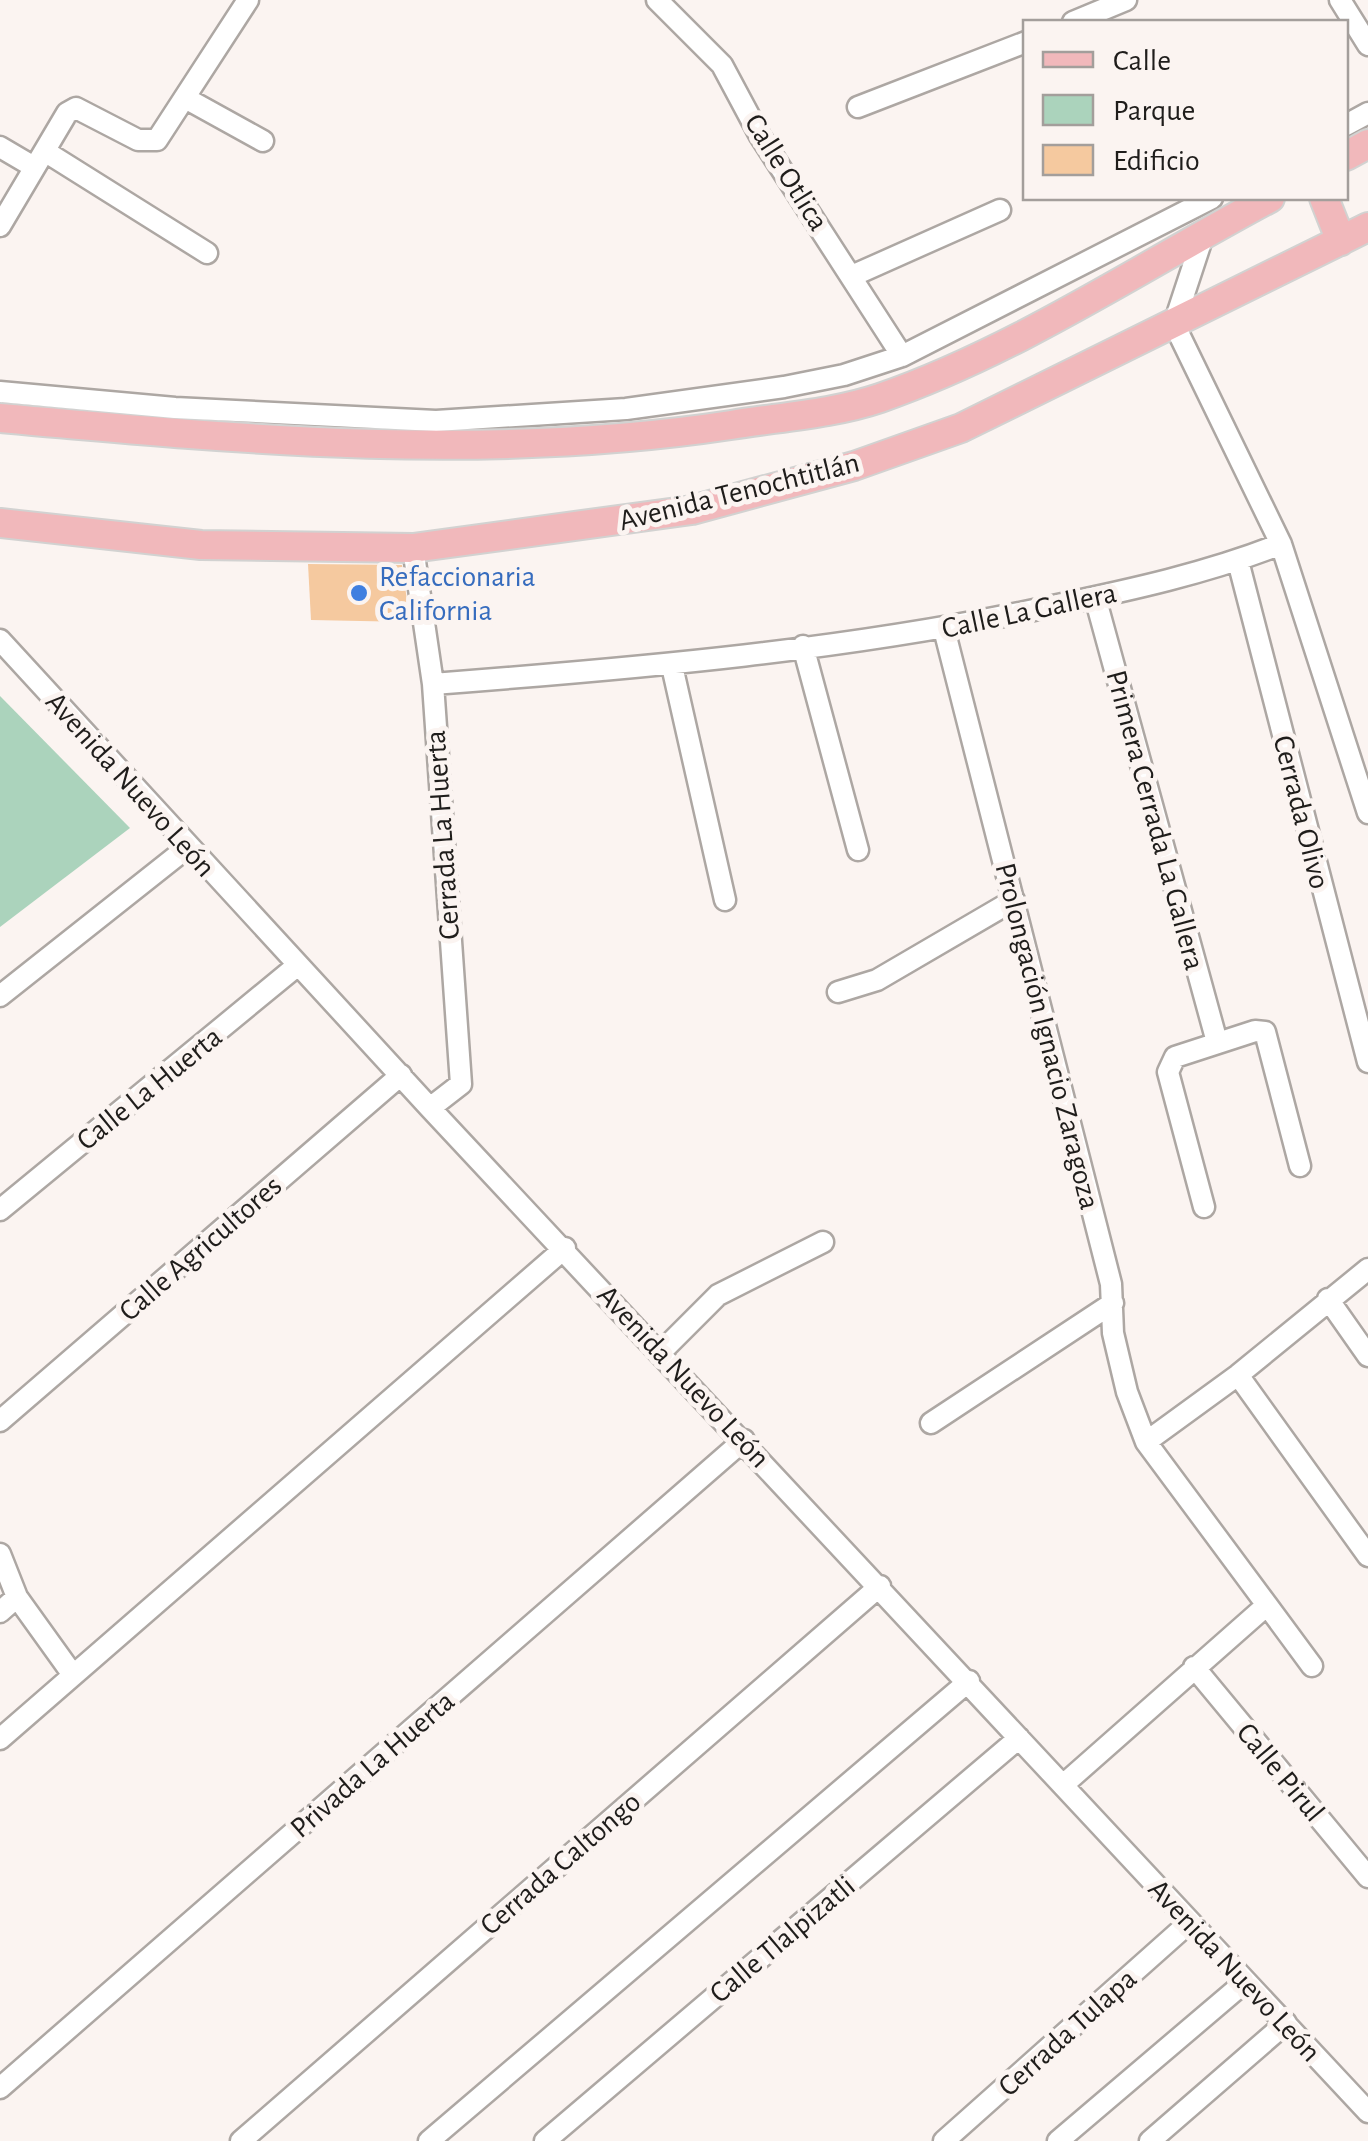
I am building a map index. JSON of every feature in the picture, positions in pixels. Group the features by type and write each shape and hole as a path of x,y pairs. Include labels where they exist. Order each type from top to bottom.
{"main road":[{"path":"0,418 273,442 380,447 470,447 672,434 770,419 876,399 924,380 1003,344 1266,200"},
{"path":"1325,200 1341,241"},
{"name":"Avenida Tenochtitlán","path":"0,523 201,545 413,548 692,510 854,466 961,428 1368,227"}],"street":[{"path":"0,226 67,114 76,108 147,142 156,140 248,0"},
{"name":"Calle Otlica","path":"657,0 722,65 760,136 854,275 902,356"},
{"path":"1078,20 1126,0"},
{"path":"1340,0 1368,45"},
{"path":"858,108 1023,43"},
{"path":"187,98 264,142"},
{"path":"0,147 40,160 207,253"},
{"path":"0,392 350,419 472,420 626,408 784,387 844,375 902,356 1208,200"},
{"path":"854,275 1000,210"},
{"path":"1204,233 1174,324 1281,544 1368,813"},
{"name":"Calle La Gallera","path":"432,684 672,666 944,629 1096,597 1238,561 1281,544"},
{"name":"Cerrada La Huerta","path":"413,548 432,684 460,1084 430,1108"},
{"name":"Cerrada Olivo","path":"1238,561 1368,1062"},
{"name":"Primera Cerrada La Gallera","path":"1096,597 1217,1042"},
{"name":"Prolongación Ignacio Zaragoza","path":"944,629 1113,1302 1113,1333 1127,1392 1146,1442 1312,1666"},
{"name":"Avenida Nuevo León","path":"0,640 430,1108 1368,2112"},
{"path":"803,646 858,850"},
{"path":"672,666 724,900"},
{"path":"0,996 188,847"},
{"path":"838,992 878,980 1014,900"},
{"name":"Calle La Huerta","path":"0,1210 298,965"},
{"path":"1204,1208 1168,1072 1174,1057 1255,1031 1269,1038 1300,1166"},
{"name":"Calle Agricultores","path":"0,1421 401,1075"},
{"path":"661,1352 718,1294 823,1242"},
{"path":"0,1739 564,1248"},
{"path":"1146,1442 1238,1375 1368,1269"},
{"path":"1328,1299 1368,1356"},
{"path":"931,1423 1113,1302"},
{"path":"1238,1375 1368,1556"},
{"name":"Privada La Huerta","path":"0,2088 744,1440"},
{"path":"0,1554 17,1597 74,1675"},
{"name":"Cerrada Caltongo","path":"241,2141 880,1586"},
{"path":"0,1612 17,1597"},
{"path":"1062,1785 1266,1605"},
{"name":"Calle Pirul","path":"1194,1668 1368,1877"},
{"path":"429,2141 969,1681"},
{"name":"Calle Tlalpizatli","path":"545,2141 1020,1738"},
{"name":"Cerrada Tulapa","path":"944,2141 1190,1922"},
{"path":"1058,2141 1245,1982"},
{"path":"1150,2141 1286,2023"}],"green space":[{"path":"0,696 130,828 0,927"}],"building":[{"name":"Refaccionaria California","path":"308,564 402,565 410,622 311,620"}],"place":[{"name":"Refaccionaria California","path":"359,593"}]}
